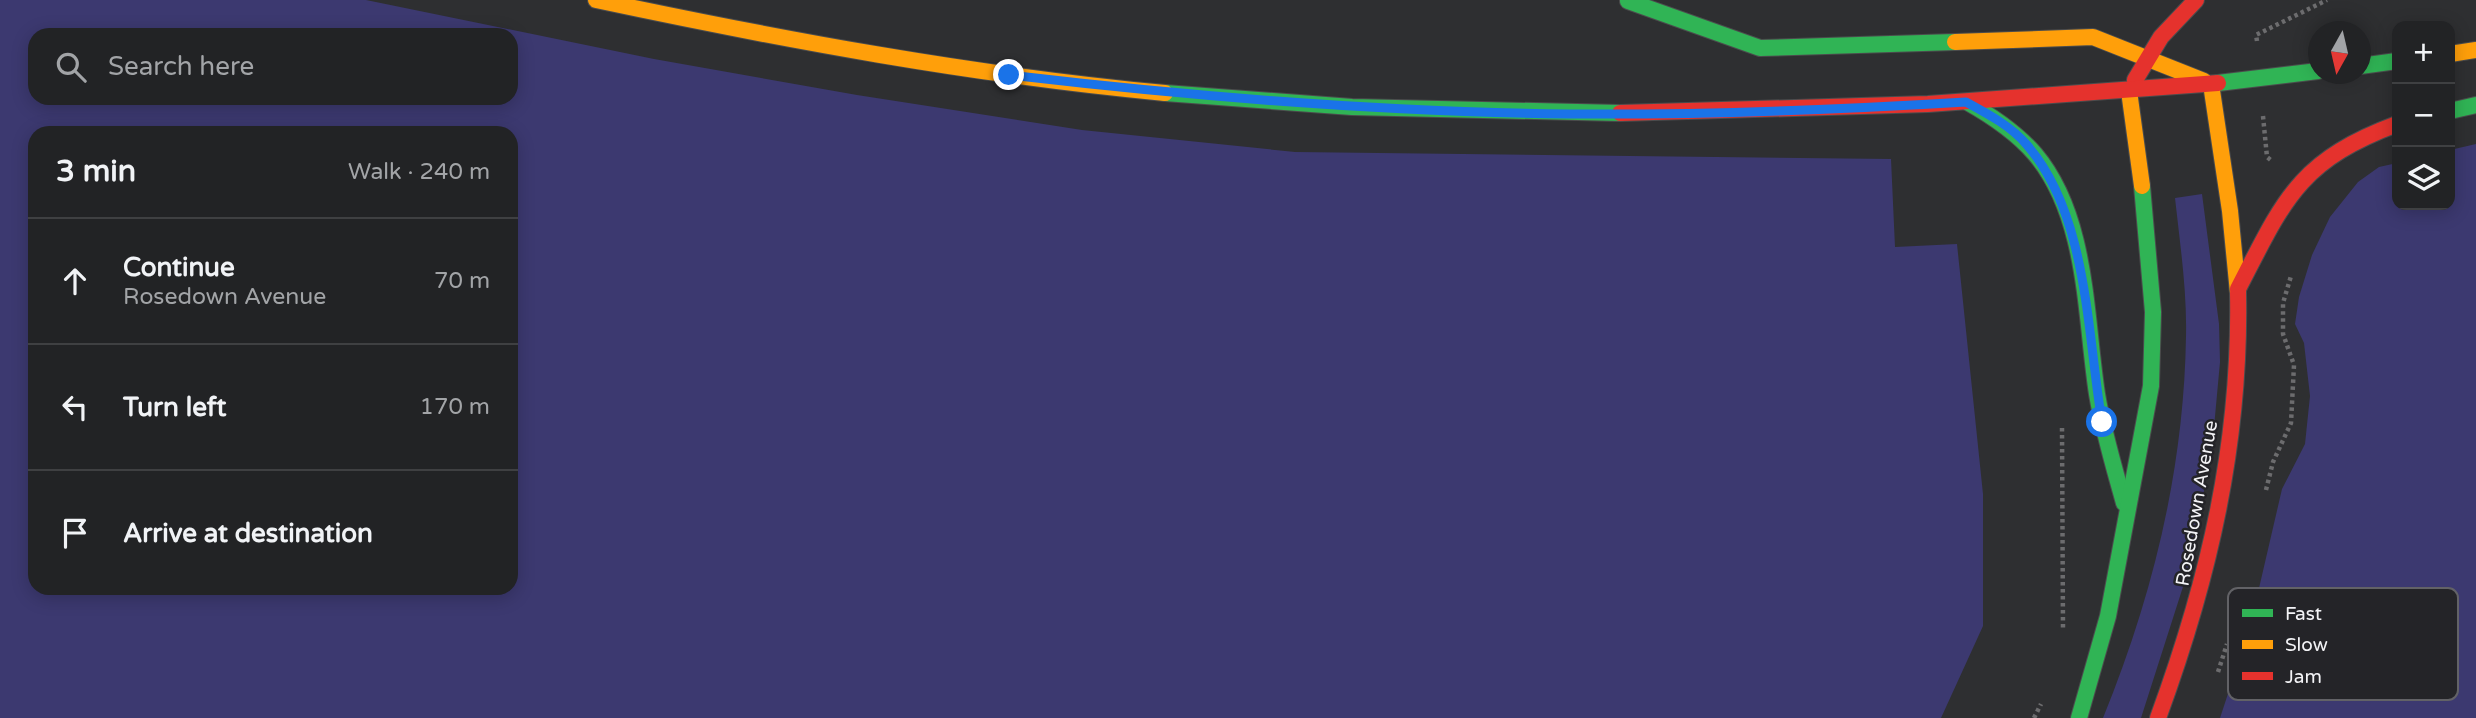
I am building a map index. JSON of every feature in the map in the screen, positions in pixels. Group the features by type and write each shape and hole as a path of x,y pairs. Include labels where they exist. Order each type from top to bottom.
{"main road":[{"path":"596,0 895,58 1106,87 1238,99 1569,114 1724,113 1966,102 2129,91 2308,72"},
{"path":"1616,1 1662,0"},
{"path":"2080,718 2109,623 2152,383 2154,342 2149,239 2129,91 2147,57 2173,21 2196,0"},
{"path":"1628,1 1760,48 2093,37 2211,83"},
{"path":"2455,53 2476,50"},
{"path":"2371,65 2392,62"},
{"name":"Rosedown Avenue","path":"2158,718 2188,640 2207,576 2222,502 2237,380 2238,289 2211,83"},
{"path":"1966,102 2001,122 2026,143 2044,167 2057,193 2077,260 2102,422 2127,513"},
{"path":"2455,110 2476,106"},
{"name":"Rosedown Avenue","path":"2238,289 2286,205 2317,165 2353,143 2392,126"}],"shaded area":[{"path":"0,0 366,0 503,28 28,28 28,105 518,105 518,31 654,59 857,95 1082,130 1295,152 1891,159 1895,247 1957,244 1983,494 1983,626 1941,718 0,718"},
{"path":"2476,144 2476,718 2220,718 2228,694 2228,700 2458,700 2458,588 2259,588 2282,489 2305,444 2310,396 2304,343 2295,324 2299,297 2312,255 2330,217 2358,182 2379,167 2392,164 2392,210 2455,210 2455,149"},
{"path":"2202,194 2219,324 2220,362 2212,449 2189,568 2141,718 2103,718 2121,672 2151,578 2172,483 2179,434 2186,319 2175,198"}],"traffic: fast":[{"path":"1628,1 1760,48 1955,42"},
{"path":"2371,65 2392,62"},
{"path":"2218,83 2308,72"},
{"path":"1165,93 1352,107 1620,113"},
{"path":"1967,102 2003,125 2028,146 2052,179 2065,207 2081,268 2099,408 2124,503"},
{"path":"2455,110 2476,105"},
{"path":"2079,718 2108,616 2151,386 2153,312 2142,186"}],"traffic: slow":[{"path":"596,0 879,55 1165,93"},
{"path":"1955,42 2093,37 2204,81"},
{"path":"2455,53 2476,50"},
{"path":"2211,84 2230,211 2238,293"},
{"path":"2129,91 2142,186"}],"traffic: jam":[{"path":"2135,80 2161,37 2196,0"},
{"path":"1620,113 1928,104 2218,83"},
{"path":"2238,289 2282,207 2315,169 2337,153 2392,126"},
{"path":"2158,718 2207,562 2218,509 2234,403 2238,293"}],"route":[{"path":"1009,75 1238,99 1569,114 1724,113 1966,102 2001,122 2026,143 2044,167 2057,193 2077,260 2084,295 2102,422"}]}
